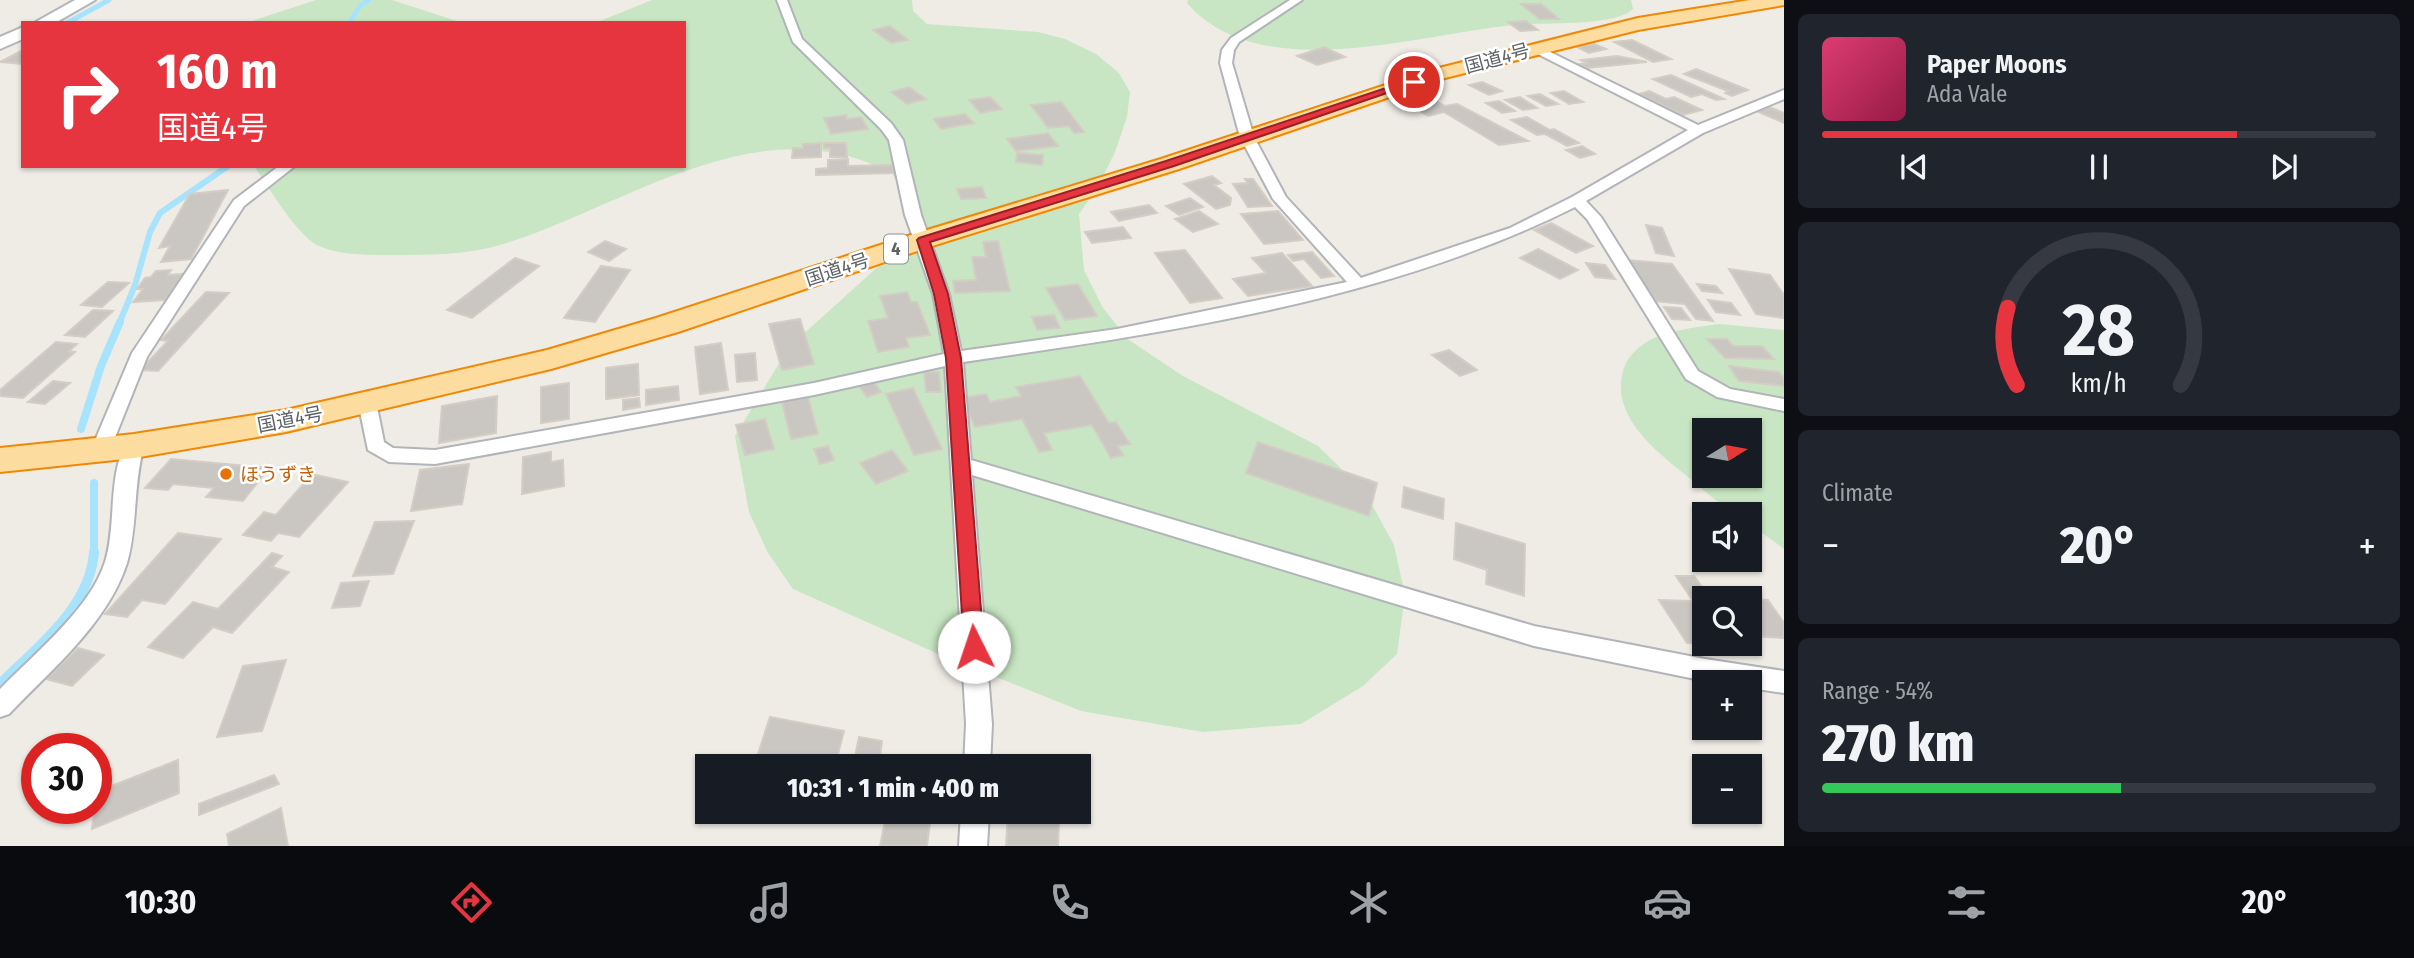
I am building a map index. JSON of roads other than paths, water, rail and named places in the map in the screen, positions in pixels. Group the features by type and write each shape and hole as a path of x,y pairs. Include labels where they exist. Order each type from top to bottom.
{"highway":[{"name":"国道4号","path":"0,460 134,446 286,421 551,359 667,325 1437,74 1638,24 1784,0"}],"main road":[{"path":"45,21 87,0"},
{"path":"0,44 21,33"}],"street":[{"path":"782,0 797,40 886,126 896,140 913,215 941,294 954,358 963,465 979,724 978,754"},
{"path":"1297,0 1234,40 1228,50 1226,63 1247,137 1280,200 1358,285"},
{"path":"1534,48 1698,130"},
{"path":"367,402 375,445 389,455 435,457 800,392 954,358 1117,334 1358,285 1516,231 1577,200 1698,130 1784,94"},
{"path":"101,450 138,357 152,335 239,203 285,168"},
{"path":"1577,200 1593,217 1692,376 1704,386 1720,392 1784,405"},
{"path":"0,706 89,611 107,585 116,561 128,464 134,446"},
{"path":"963,465 1534,636 1784,682"},
{"path":"973,846 974,824"}],"waterway":[{"path":"71,21 109,0"},
{"path":"350,21 360,6 369,0"},
{"path":"119,324 135,285 150,232 160,213 225,168"},
{"path":"81,429 101,366 120,322"},
{"path":"94,483 94,552"},
{"path":"0,684 45,641 72,609 83,591 94,552"}],"place":[{"name":"ほうずき","path":"226,474"}]}
